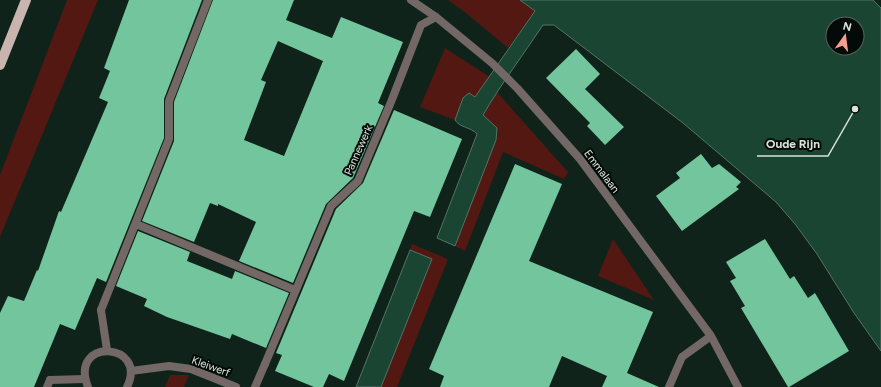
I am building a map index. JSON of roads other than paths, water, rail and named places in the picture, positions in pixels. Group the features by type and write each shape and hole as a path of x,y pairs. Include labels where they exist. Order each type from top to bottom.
{"main road":[{"path":"0,65 26,0"}],"street":[{"path":"107,350 100,310 136,224 169,139 169,101 208,0"},
{"name":"Emmalaan","path":"411,0 436,17 492,63 517,88 580,159 710,336 738,387"},
{"name":"Pannewerk","path":"255,387 331,206 358,181 421,25 436,17"},
{"path":"136,224 296,290"},
{"path":"669,387 682,357 710,336"},
{"path":"88,387 84,379 85,368 89,360 97,353 107,350 123,356 128,363 131,371 130,380 127,387"},
{"name":"Kleiwerf","path":"131,371 169,366 191,369 236,387"},
{"path":"49,383 84,379"}],"place":[{"name":"Oude Rijn","path":"855,109"}]}
